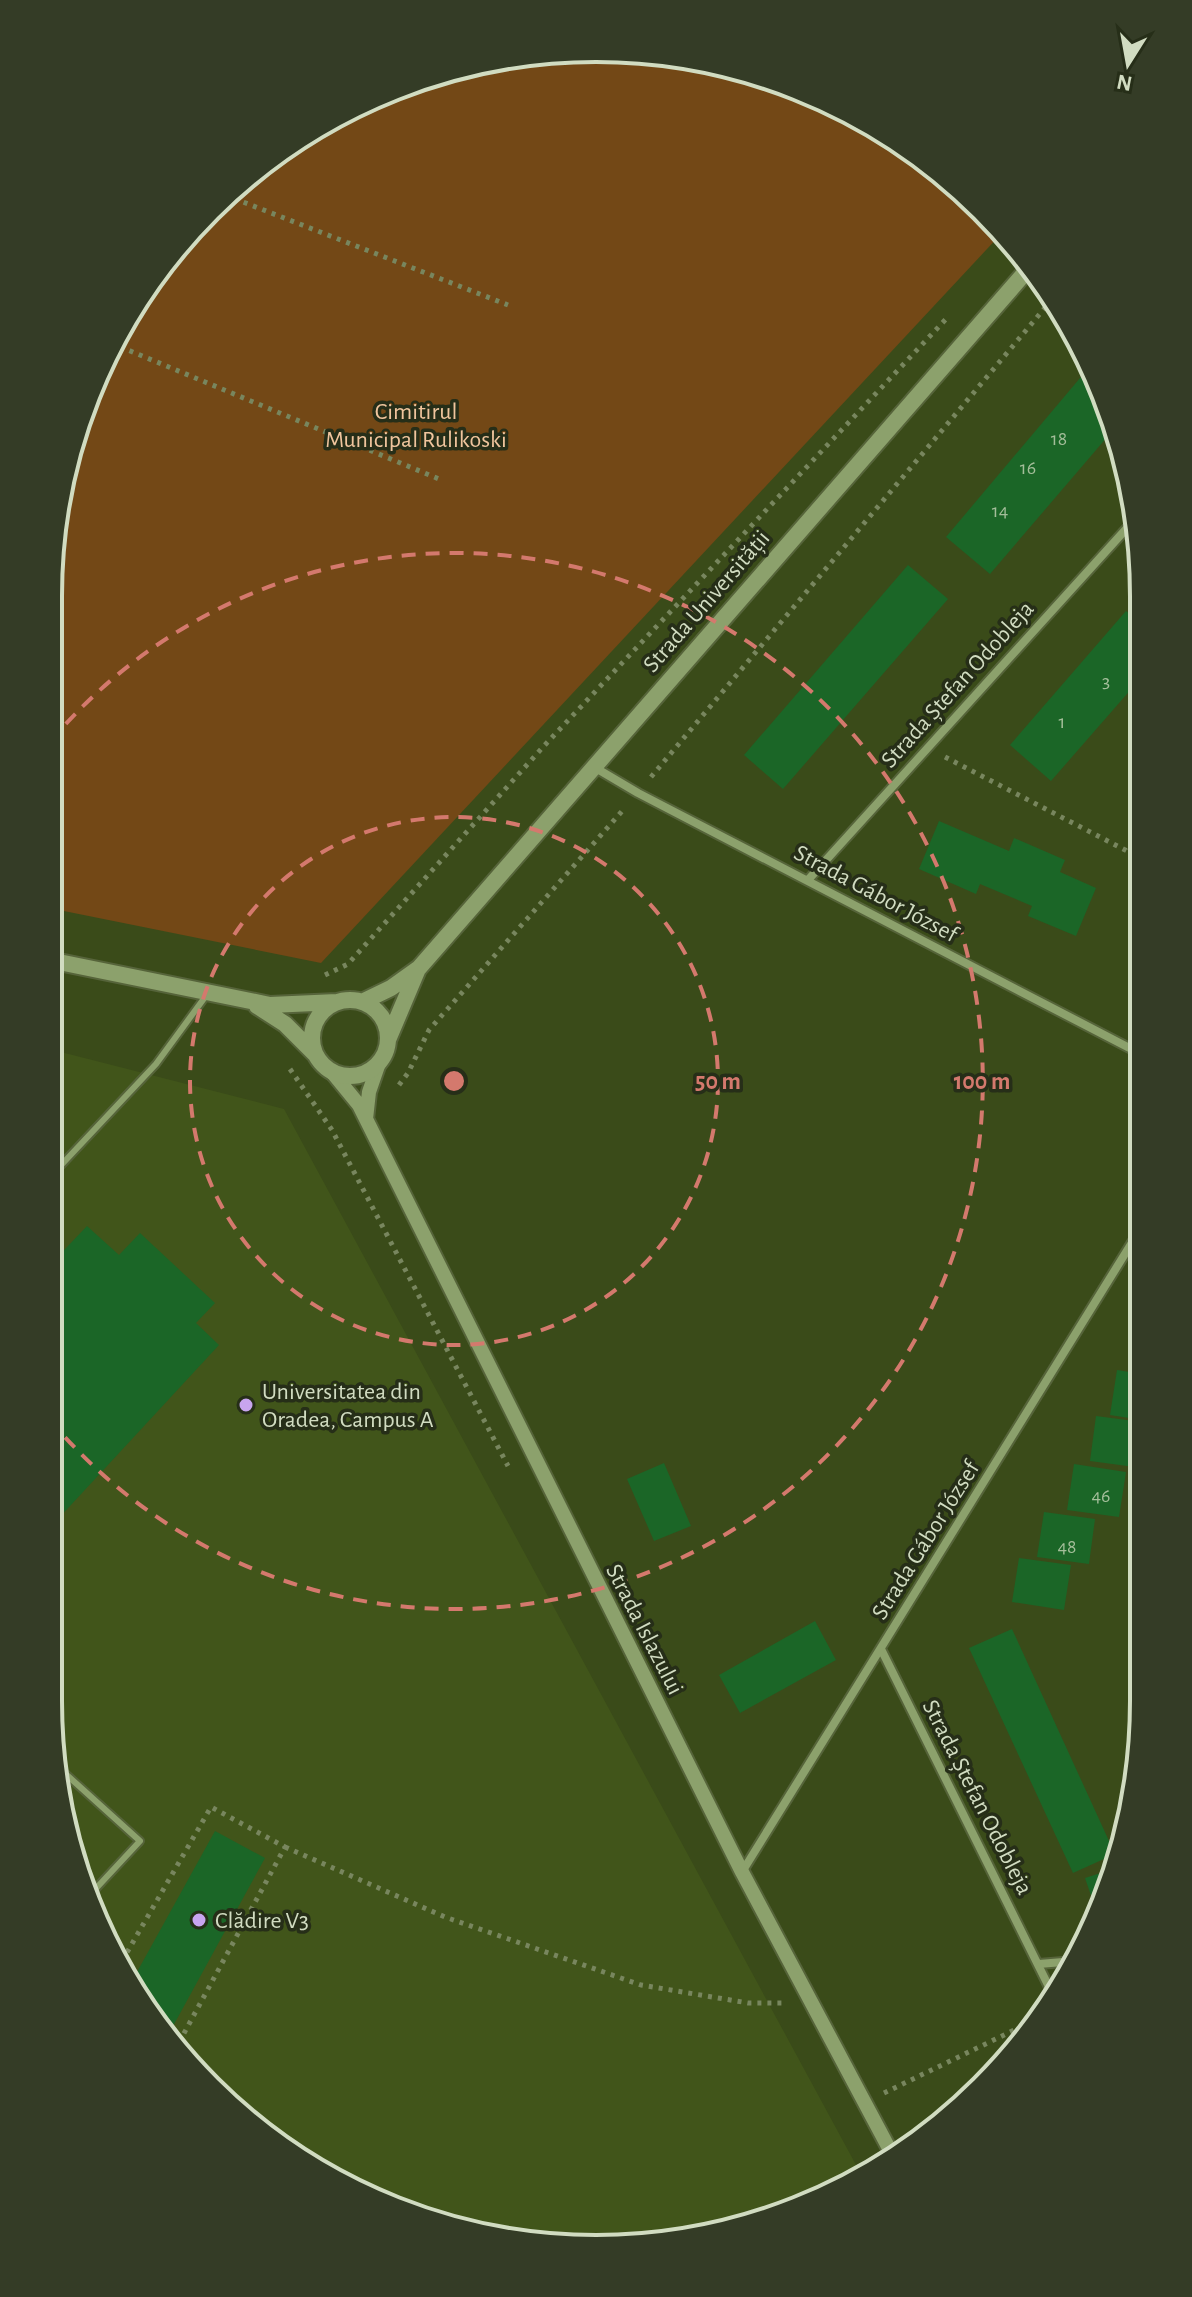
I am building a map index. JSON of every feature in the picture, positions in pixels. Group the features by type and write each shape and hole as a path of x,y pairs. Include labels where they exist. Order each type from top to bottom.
{"main road":[{"name":"Strada Universității","path":"362,1002 391,988 419,968 1023,275"},
{"path":"62,963 245,1000 293,1005 349,1000 362,1002 382,1016 388,1040 379,1063 369,1071 344,1076 322,1064 285,1024 245,1000"},
{"name":"Strada Universității","path":"388,1040 419,968"},
{"path":"315,1054 312,1029 318,1018 337,1002"}],"street":[{"name":"Strada Ștefan Odobleja","path":"808,880 1125,530"},
{"name":"Strada Gábor József","path":"593,767 1130,1048"},
{"path":"366,1119 369,1092 379,1063"},
{"name":"Strada Islazului","path":"332,1072 359,1105 742,1872 889,2148"},
{"name":"Strada Gábor József","path":"742,1872 1130,1246"},
{"name":"Strada Ștefan Odobleja","path":"881,1649 1048,1984"},
{"path":"1039,1964 1061,1962"}],"lane":[{"path":"62,1164 156,1064 208,993"},
{"path":"68,1776 140,1841 96,1888"}],"path":[{"path":"238,200 508,305"},
{"path":"366,1119 391,1097 408,1073 429,1030 638,793 1045,308"},
{"path":"318,979 348,964 543,747 948,317"},
{"path":"123,348 439,479"},
{"path":"926,748 1129,852"},
{"path":"283,1059 332,1130 509,1468"},
{"path":"126,1954 211,1807 285,1847 445,1917 641,1985 748,2003 789,2003 782,1989"},
{"path":"182,2037 285,1847"},
{"path":"865,2102 1018,2028"}],"shaded area":[{"name":"Universitatea din Oradea, Campus A","path":"62,1052 284,1109 857,2166 832,2180 768,2207 734,2217 631,2234 561,2234 526,2230 492,2225 424,2207 329,2163 271,2125 244,2102 218,2079 172,2026 117,1937 90,1873 80,1839 63,1736"}],"green space":[{"name":"Cimitirul Municipal Rulikoski","path":"561,63 631,63 734,80 768,90 832,117 921,172 974,218 994,241 321,963 62,911 62,596 72,492 90,424 117,360 172,271 218,218 244,195 271,172 329,134 424,90 492,72 526,67"}],"building":[{"path":"1082,376 1106,438 990,574 946,537"},
{"path":"908,565 948,599 783,789 744,755"},
{"path":"1126,611 1130,614 1130,690 1051,781 1010,745"},
{"path":"939,821 1009,851 1014,838 1065,860 1060,872 1096,888 1076,936 1028,916 1032,906 980,884 976,894 919,869"},
{"path":"87,1226 119,1255 140,1233 215,1303 196,1323 219,1345 62,1515 62,1252"},
{"path":"1117,1370 1130,1372 1130,1418 1110,1415"},
{"path":"1096,1416 1130,1420 1130,1466 1090,1461"},
{"path":"664,1463 691,1526 654,1541 627,1479"},
{"path":"1074,1464 1126,1472 1119,1517 1067,1510"},
{"path":"1044,1512 1095,1519 1089,1564 1037,1557"},
{"path":"1019,1558 1071,1565 1064,1610 1012,1602"},
{"path":"815,1621 836,1660 740,1713 719,1675"},
{"path":"1012,1629 1110,1844 1106,1858 1073,1873 969,1648"},
{"name":"Clădire V3","path":"215,1831 265,1858 173,2027 137,1973"},
{"path":"1102,1872 1092,1898 1085,1878"}],"place":[{"name":"Universitatea din Oradea, Campus A","path":"246,1405"},
{"name":"Clădire V3","path":"199,1920"}]}
